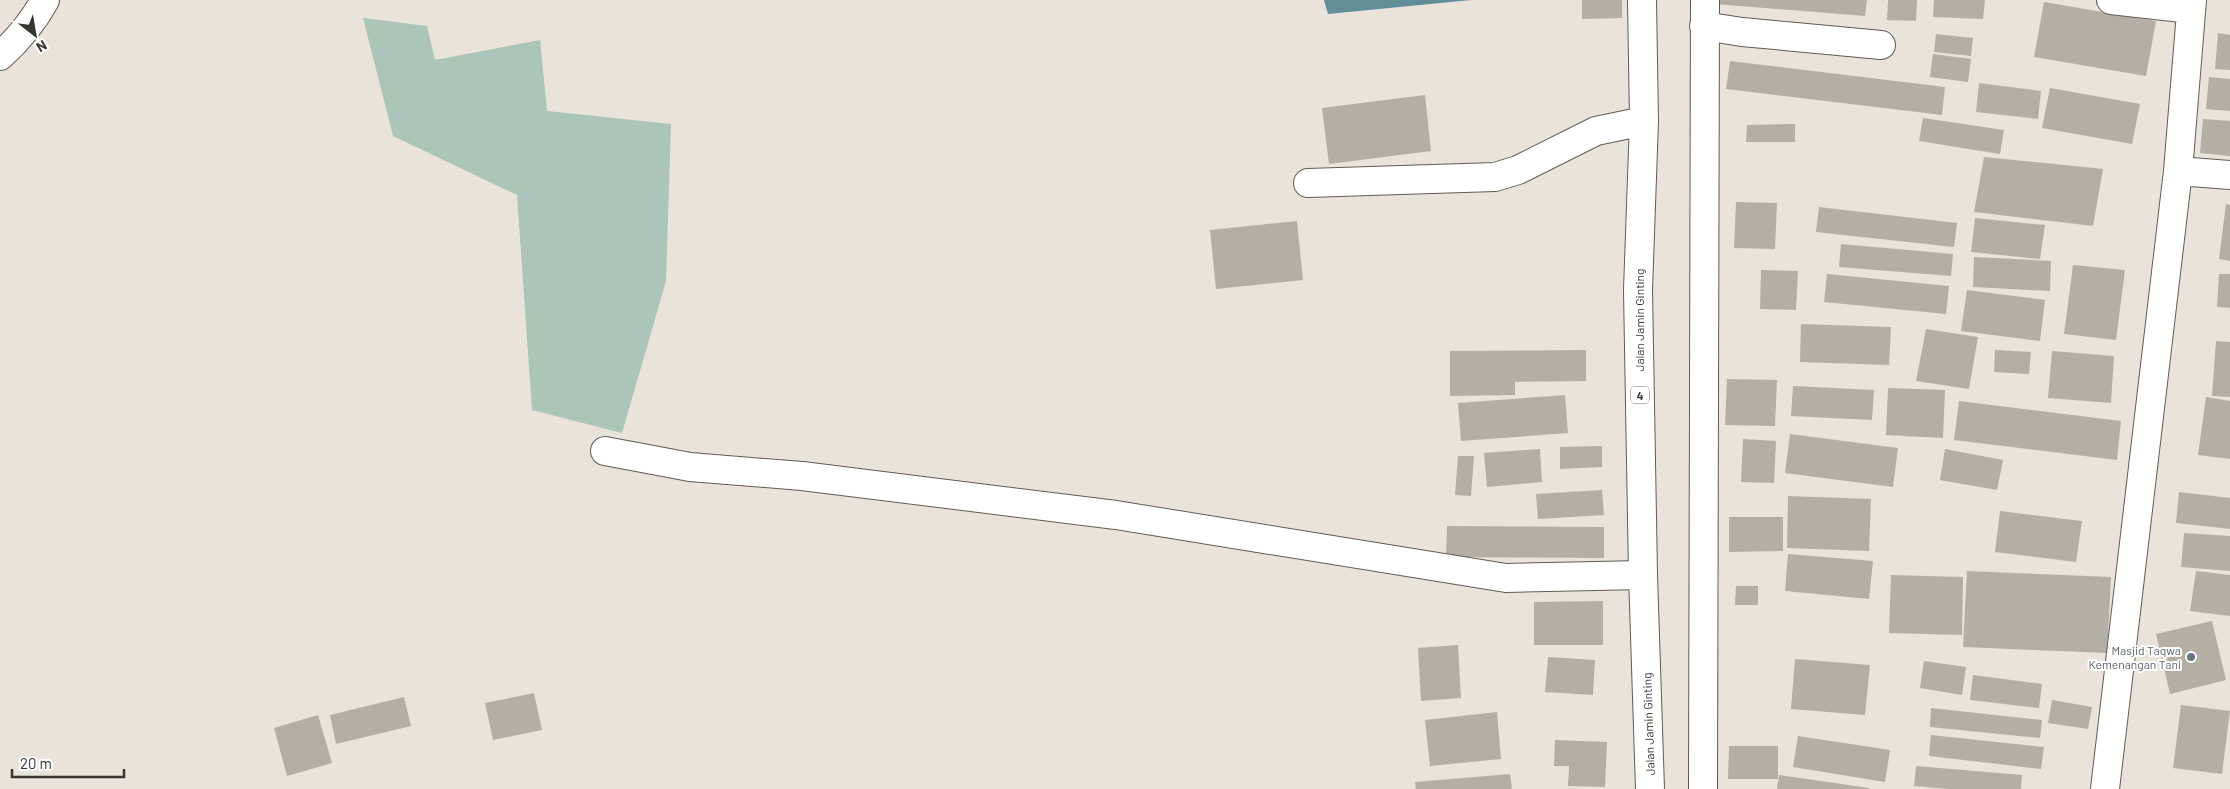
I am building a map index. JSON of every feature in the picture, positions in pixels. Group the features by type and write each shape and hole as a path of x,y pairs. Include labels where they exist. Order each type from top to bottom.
{"main road":[{"path":"0,56 17,42 34,21 45,0"},
{"name":"Jalan Jamin Ginting","path":"1642,0 1644,121 1638,290 1643,575 1650,789"},
{"path":"2105,789 2178,171 2192,5 2111,0"},
{"path":"1703,789 1704,13 1742,32 1881,45"},
{"path":"1308,183 1494,177 1518,170 1596,131 1644,121"},
{"path":"2178,171 2230,175"},
{"path":"604,451 690,467 802,476 1116,515 1506,578 1643,575"}],"green space":[{"path":"363,18 427,26 435,60 540,40 547,111 671,124 666,281 622,433 532,410 517,195 393,136"}],"water":[{"path":"1324,0 1471,0 1328,14"}],"building":[{"path":"1582,0 1622,0 1622,18 1582,19"},
{"path":"1715,0 1867,0 1865,16 1715,4"},
{"path":"1888,0 1917,0 1916,21 1887,20"},
{"path":"1934,0 1985,0 1983,19 1933,17"},
{"path":"2044,2 2156,21 2146,76 2034,57"},
{"path":"2218,33 2230,35 2230,70 2215,69"},
{"path":"1936,34 1973,38 1971,56 1934,52"},
{"path":"1933,54 1971,59 1968,82 1930,77"},
{"path":"1730,61 1945,87 1942,115 1726,89"},
{"path":"2209,77 2230,79 2230,111 2206,109"},
{"path":"1979,83 2041,91 2038,119 1976,112"},
{"path":"2050,88 2140,104 2132,144 2042,128"},
{"path":"1425,95 1431,151 1329,164 1322,108"},
{"path":"1923,118 2004,130 2000,154 1919,141"},
{"path":"2203,119 2230,121 2230,156 2200,153"},
{"path":"1795,124 1795,142 1746,142 1747,125"},
{"path":"1984,157 2103,169 2093,226 1974,212"},
{"path":"1736,202 1777,203 1775,249 1734,248"},
{"path":"2226,204 2230,205 2230,261 2219,259"},
{"path":"1819,207 1957,223 1954,247 1816,232"},
{"path":"1975,218 2045,225 2040,259 1971,252"},
{"path":"1297,221 1303,280 1216,289 1210,230"},
{"path":"1841,244 1953,254 1951,276 1839,267"},
{"path":"1974,257 2051,261 2050,291 1973,287"},
{"path":"2073,265 2125,270 2116,340 2064,334"},
{"path":"1761,270 1798,271 1796,310 1760,309"},
{"path":"1827,274 1949,286 1946,314 1824,302"},
{"path":"2219,274 2230,274 2230,308 2217,307"},
{"path":"1967,290 2045,300 2040,341 1961,331"},
{"path":"1801,324 1891,327 1889,365 1800,362"},
{"path":"1926,329 1978,337 1969,389 1916,381"},
{"path":"2216,341 2230,342 2230,397 2212,396"},
{"path":"1586,350 1586,381 1515,382 1515,395 1450,396 1450,351"},
{"path":"1995,350 2031,352 2029,374 1994,372"},
{"path":"2052,351 2114,356 2111,403 2048,398"},
{"path":"1727,379 1777,380 1775,426 1725,425"},
{"path":"1793,386 1874,390 1872,420 1791,416"},
{"path":"1888,388 1945,390 1943,438 1886,435"},
{"path":"1565,395 1568,433 1461,441 1458,403"},
{"path":"2206,397 2230,401 2230,459 2198,455"},
{"path":"1959,401 2121,421 2117,460 1954,440"},
{"path":"1790,434 1898,448 1893,487 1785,473"},
{"path":"1743,439 1776,441 1774,483 1741,482"},
{"path":"1602,446 1602,467 1560,469 1560,447"},
{"path":"1540,449 1542,482 1487,487 1484,453"},
{"path":"1945,449 2003,460 1997,490 1940,480"},
{"path":"1458,456 1474,456 1471,496 1455,495"},
{"path":"1602,490 1604,515 1538,519 1536,494"},
{"path":"2179,492 2230,498 2230,529 2176,523"},
{"path":"1788,496 1871,499 1869,551 1787,548"},
{"path":"2000,511 2082,521 2076,562 1995,552"},
{"path":"1729,517 1783,517 1783,551 1729,552"},
{"path":"1447,526 1604,527 1604,558 1446,557"},
{"path":"2184,533 2230,536 2230,571 2181,567"},
{"path":"1788,554 1873,561 1869,599 1785,591"},
{"path":"1967,571 2111,577 2107,653 1963,647"},
{"path":"2196,571 2230,575 2230,616 2190,611"},
{"path":"1891,575 1963,577 1962,635 1889,633"},
{"path":"1736,586 1758,586 1758,605 1735,605"},
{"path":"1603,601 1603,645 1534,645 1534,602"},
{"name":"Masjid Taqwa Kemenangan Tani","path":"2212,621 2226,680 2170,694 2156,634"},
{"path":"1458,645 1461,698 1421,701 1418,648"},
{"path":"1548,657 1595,660 1593,695 1545,692"},
{"path":"1795,659 1870,665 1865,715 1791,709"},
{"path":"1924,661 1966,667 1962,695 1920,688"},
{"path":"1973,675 2042,684 2039,708 1970,700"},
{"path":"534,693 542,730 493,740 485,703"},
{"path":"404,697 411,726 336,744 330,715"},
{"path":"2052,700 2092,707 2088,729 2048,723"},
{"path":"2181,705 2230,711 2222,774 2173,768"},
{"path":"1931,708 2042,720 2040,738 1930,727"},
{"path":"1497,712 1501,759 1430,766 1425,720"},
{"path":"318,715 332,763 287,776 274,728"},
{"path":"1931,735 2044,747 2041,769 1929,756"},
{"path":"1798,736 1890,750 1885,782 1793,767"},
{"path":"1555,740 1607,742 1605,787 1568,786 1569,766 1554,766"},
{"path":"1729,746 1778,746 1778,779 1728,779"},
{"path":"1916,766 2022,775 2021,789 1949,789 1914,786"},
{"path":"1510,774 1512,789 1416,789 1415,782"},
{"path":"1779,775 1869,788 1869,789 1777,789"}],"place":[{"name":"Masjid Taqwa Kemenangan Tani","path":"2191,657"}]}
